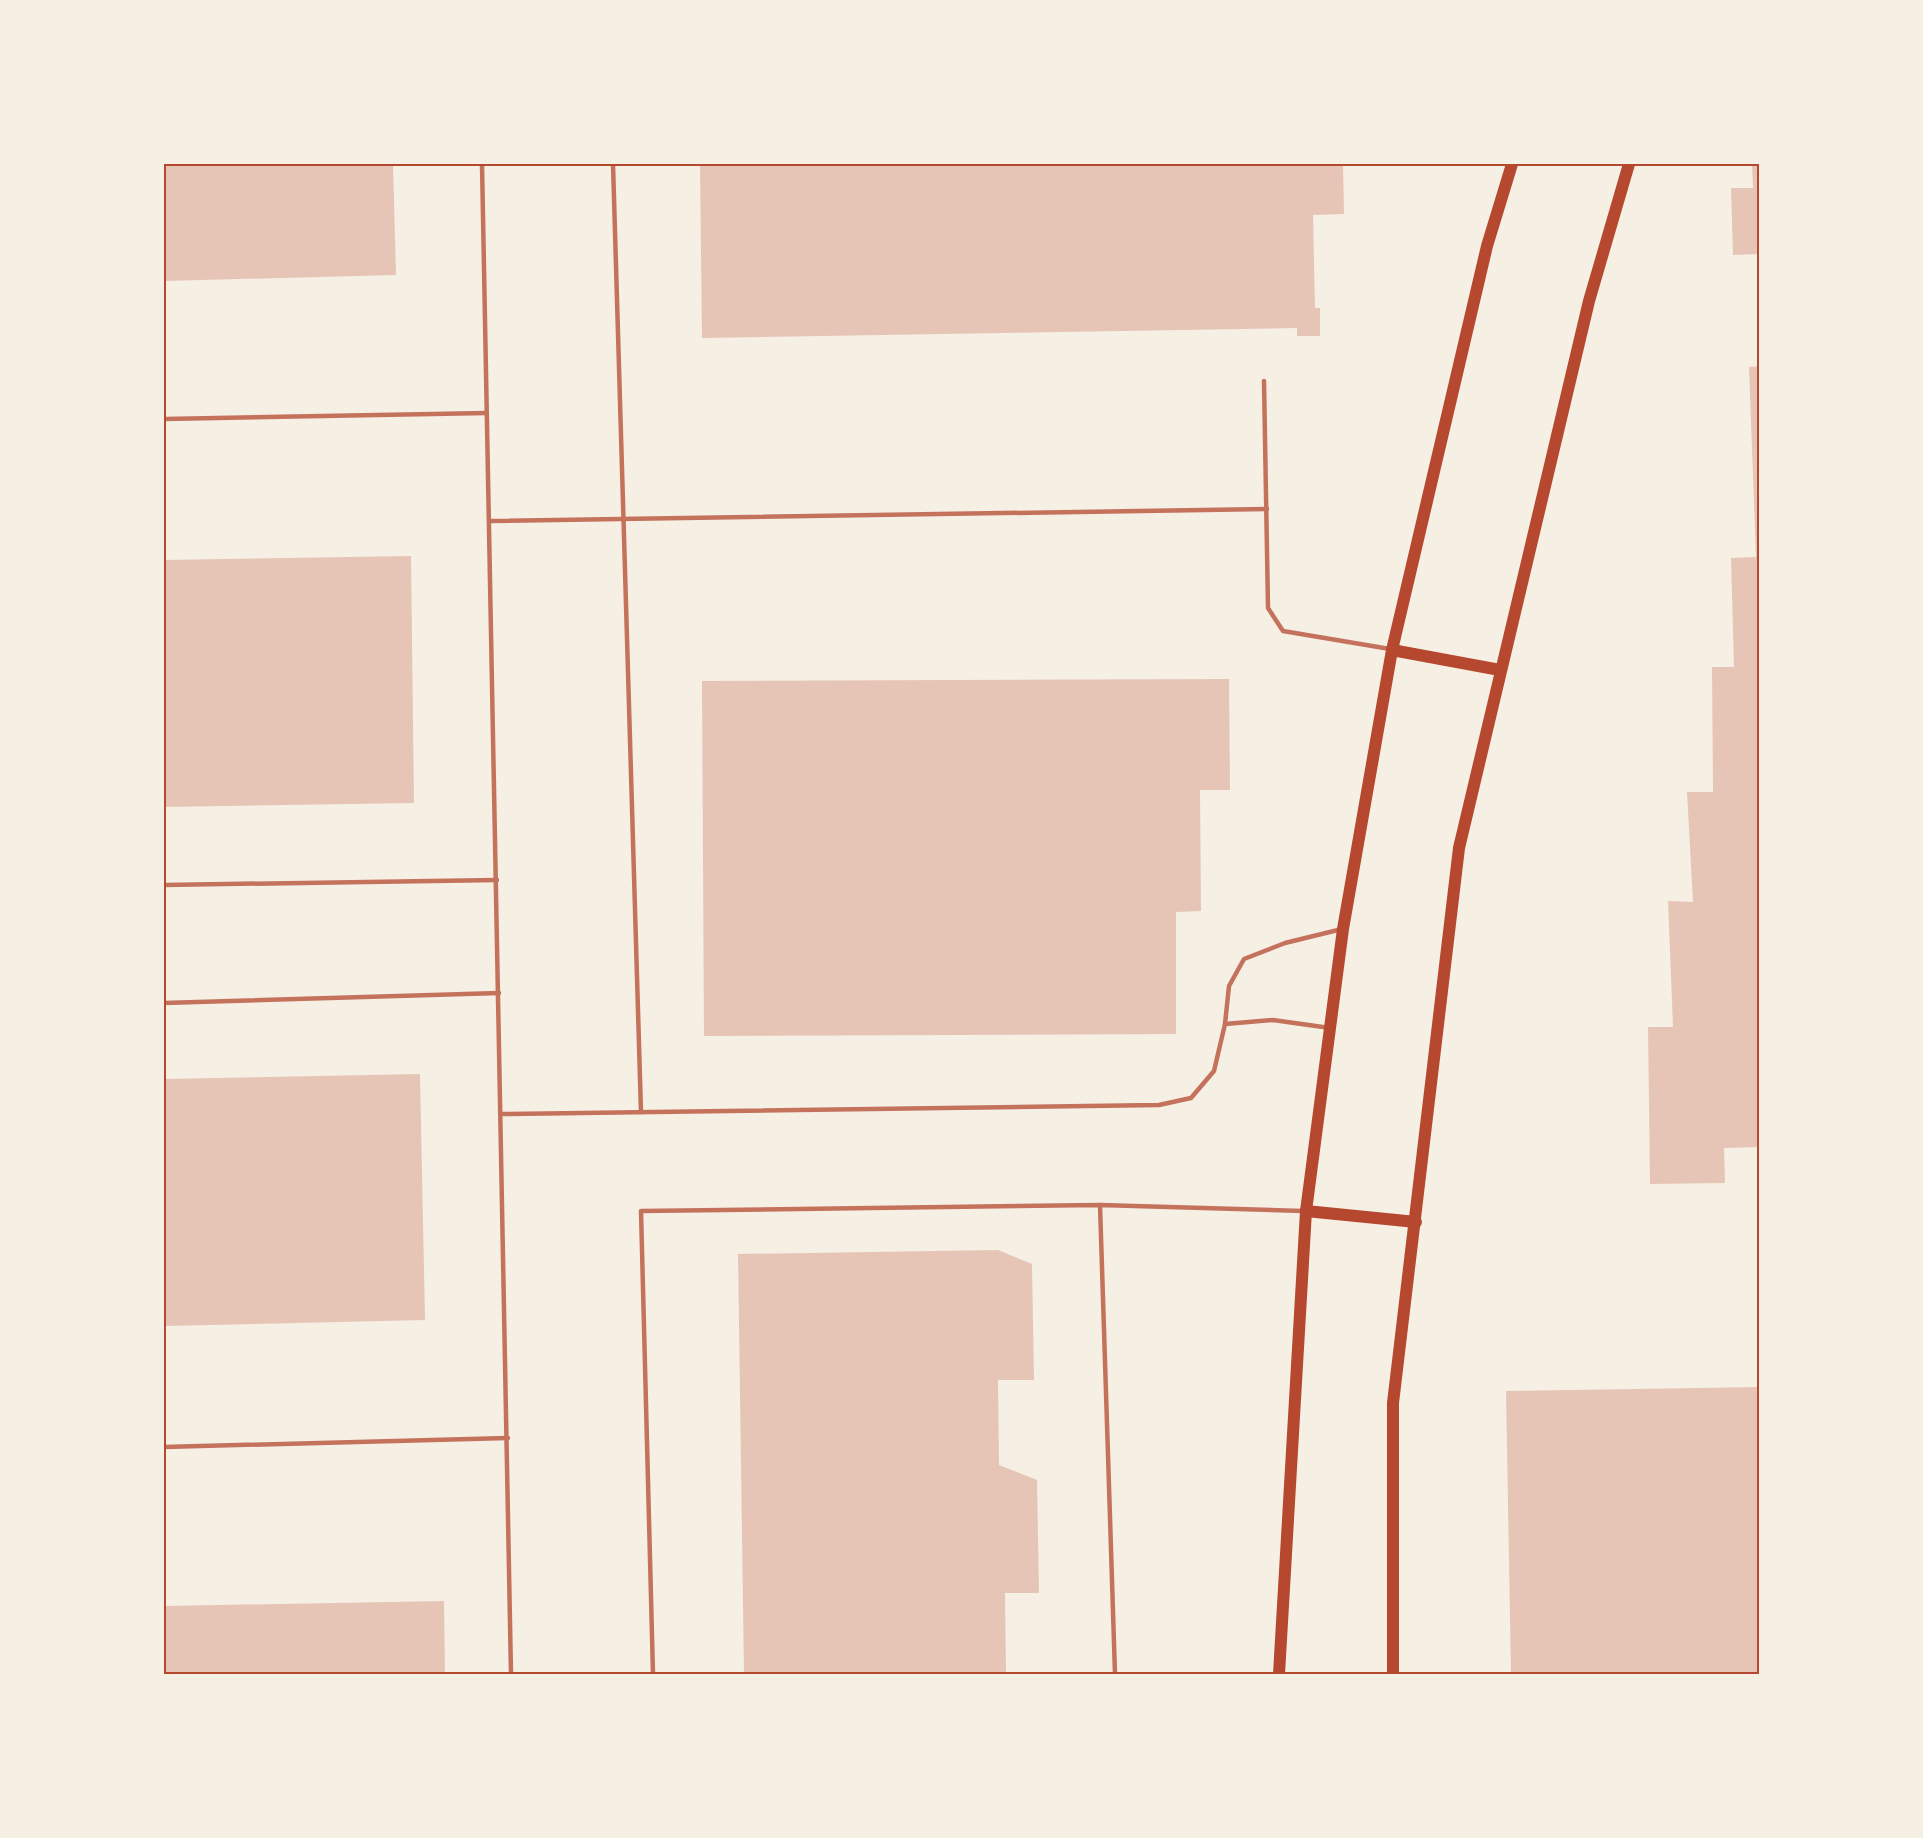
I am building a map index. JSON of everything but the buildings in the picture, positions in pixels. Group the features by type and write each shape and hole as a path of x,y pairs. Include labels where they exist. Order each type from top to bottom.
{"main road":[{"path":"1279,1674 1306,1211 1343,929 1392,650 1487,246 1512,164"},
{"path":"1393,1674 1393,1403 1459,848 1589,301 1629,164"},
{"path":"1392,650 1500,670"},
{"path":"1306,1211 1416,1222"}],"lane":[{"path":"482,164 511,1674"},
{"path":"613,164 641,1112"},
{"path":"1264,381 1269,608 1283,631 1392,650"},
{"path":"164,419 487,413"},
{"path":"490,521 1267,509"},
{"path":"164,885 497,879"},
{"path":"502,1114 1159,1104 1191,1098 1214,1071 1225,1024 1229,986 1244,959 1285,943 1343,929"},
{"path":"164,1003 499,993"},
{"path":"1225,1024 1273,1020 1330,1028"},
{"path":"652,1674 641,1211 1100,1205 1306,1211"},
{"path":"1100,1205 1116,1674"},
{"path":"164,1447 508,1438"}]}
